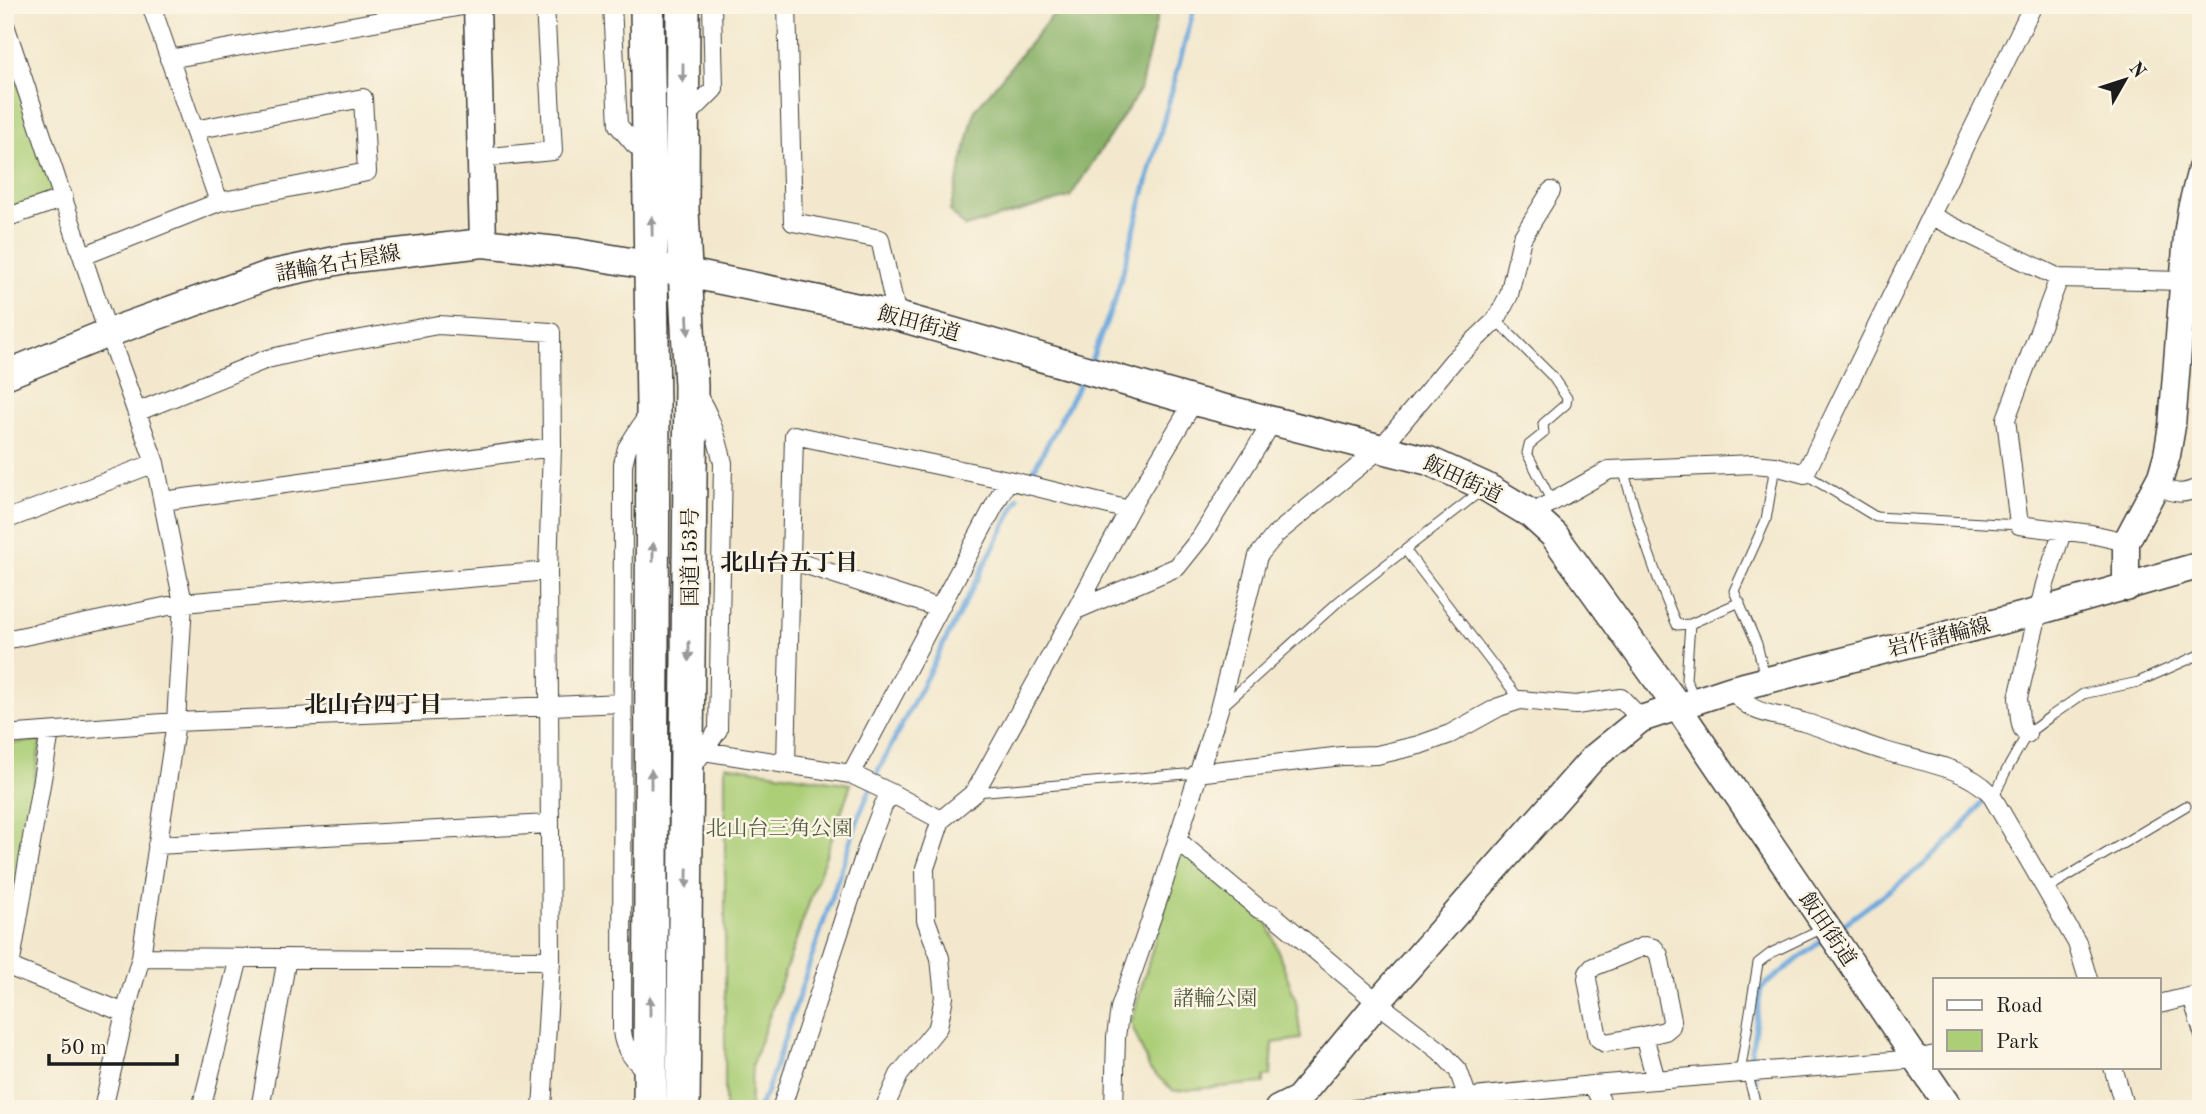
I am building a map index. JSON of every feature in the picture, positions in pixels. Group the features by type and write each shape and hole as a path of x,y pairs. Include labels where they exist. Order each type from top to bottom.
{"highway":[{"name":"国道153号","path":"647,5 653,266 650,1109"},
{"name":"国道153号","path":"683,5 682,210 691,386 696,762 684,1109"}],"main road":[{"name":"諸輪名古屋線","path":"5,375 108,333 269,275 345,259 483,243 577,253 686,274"},
{"name":"飯田街道","path":"686,274 897,316 1194,401 1429,461 1541,508 1554,535 1686,703"}],"street":[{"path":"151,5 219,202"},
{"path":"169,59 468,5"},
{"path":"477,5 483,243"},
{"path":"480,158 553,150 545,5"},
{"path":"612,5 618,125 635,145 650,146"},
{"path":"683,119 714,89 712,5"},
{"path":"787,5 793,222 880,239 897,316"},
{"path":"1541,508 1609,470 1754,464 1776,466 1805,474 2032,5"},
{"path":"5,25 13,71 64,198 108,333 155,463 183,603 176,722 141,957 103,1109"},
{"path":"83,256 219,202 367,172 363,98 194,130"},
{"path":"2126,587 2126,542 2157,485 2167,455 2172,426 2191,209 2201,169"},
{"path":"1114,1109 1116,1037 1120,1008 1219,709 1258,556 1275,535 1381,449 1453,361 1496,320 1510,295 1522,238 1551,191"},
{"path":"5,218 64,198"},
{"path":"1931,216 2059,278 2183,281"},
{"path":"2059,278 2006,419 2019,525 2062,532 2068,530 2126,542"},
{"path":"137,412 267,359 328,345 438,325 551,332 552,447 548,571 551,960 542,1109"},
{"path":"884,1109 899,1075 938,1027 944,997 940,958 926,920 925,868 940,820 975,792 1129,510 1194,401"},
{"path":"650,1075 629,1054 623,1042 622,1031 623,464 626,447 653,407"},
{"path":"1076,610 1177,567 1202,537 1273,421"},
{"path":"786,764 794,435 1008,480 1129,510"},
{"path":"163,502 552,447"},
{"path":"5,520 155,463"},
{"path":"856,777 939,608 1008,480"},
{"path":"2157,485 2171,493 2182,494 2201,486"},
{"path":"2027,734 2022,728 2018,698 2045,584 2062,532"},
{"path":"791,560 939,608"},
{"name":"岩作諸輪線","path":"1295,1106 1379,1002 1593,758 1641,719 1732,689 2199,568"},
{"path":"5,639 183,603 548,571"},
{"path":"1732,689 1754,710 1804,722 1884,751 1967,776 1983,786 2077,943 2088,978"},
{"path":"1197,773 1342,755 1377,755 1450,734 1499,707 1520,700 1576,705 1621,698 1641,719"},
{"path":"5,735 176,722 622,703"},
{"name":"飯田街道","path":"1686,703 1826,926 1925,1057 1950,1109"},
{"path":"50,732 8,966 125,1013"},
{"path":"696,762 786,764 856,777 940,820"},
{"path":"781,1109 887,791"},
{"path":"157,845 549,824"},
{"path":"1177,840 1259,909 1272,914 1449,1060 1462,1078 1462,1102"},
{"path":"1645,946 1654,948 1659,955 1672,1020 1671,1027 1665,1031 1644,1036 1605,1043 1598,1038 1587,976 1593,967 1645,946"},
{"path":"141,957 551,960"},
{"path":"201,1109 239,958"},
{"path":"260,1109 287,958"},
{"path":"2160,1004 2194,996"},
{"path":"1644,1036 1656,1080"},
{"path":"1354,1109 1462,1102 1593,1085 1925,1057"},
{"path":"2113,1068 2125,1109"},
{"path":"1593,1085 1605,1109"}],"lane":[{"path":"1496,320 1552,376 1567,398 1566,404 1543,424 1544,433 1529,445 1527,453 1541,508"},
{"path":"1765,681 1757,644 1734,591 1766,520 1776,466"},
{"path":"1623,469 1646,551 1677,625 1690,624 1740,602"},
{"path":"1805,474 1876,517 2019,525"},
{"path":"1219,709 1339,601 1486,487"},
{"path":"1406,551 1520,700"},
{"path":"1686,703 1690,624"},
{"path":"1993,799 2027,734 2083,694 2138,682 2201,654"},
{"path":"975,792 1197,773"},
{"path":"2046,889 2186,806"},
{"path":"1757,1109 1743,1073 1758,963 1771,953 1826,926"},
{"path":"2194,996 2201,1041"}],"green space":[{"path":"1061,5 1160,5 1140,90 1070,197 965,227 950,211 975,110"},
{"path":"15,76 55,192 5,210 5,80"},
{"path":"41,740 5,956 5,744"},
{"name":"北山台三角公園","path":"725,765 851,784 752,1065 750,1109 725,1109"},
{"name":"諸輪公園","path":"1181,850 1268,923 1296,1001 1301,1039 1273,1043 1271,1075 1264,1077 1264,1083 1174,1091 1150,1070 1131,1023"}],"waterway":[{"path":"1091,361 1115,300 1195,5"},
{"path":"1033,471 1082,379"},
{"path":"757,1109 766,1094 860,813 879,769 1019,498"},
{"path":"1839,928 1922,866 1952,839 1983,802"},
{"path":"1757,1092 1751,1055 1761,988 1825,938"}],"district":[{"name":"北山台五丁目","path":"789,562"},
{"name":"北山台四丁目","path":"373,704"}]}
